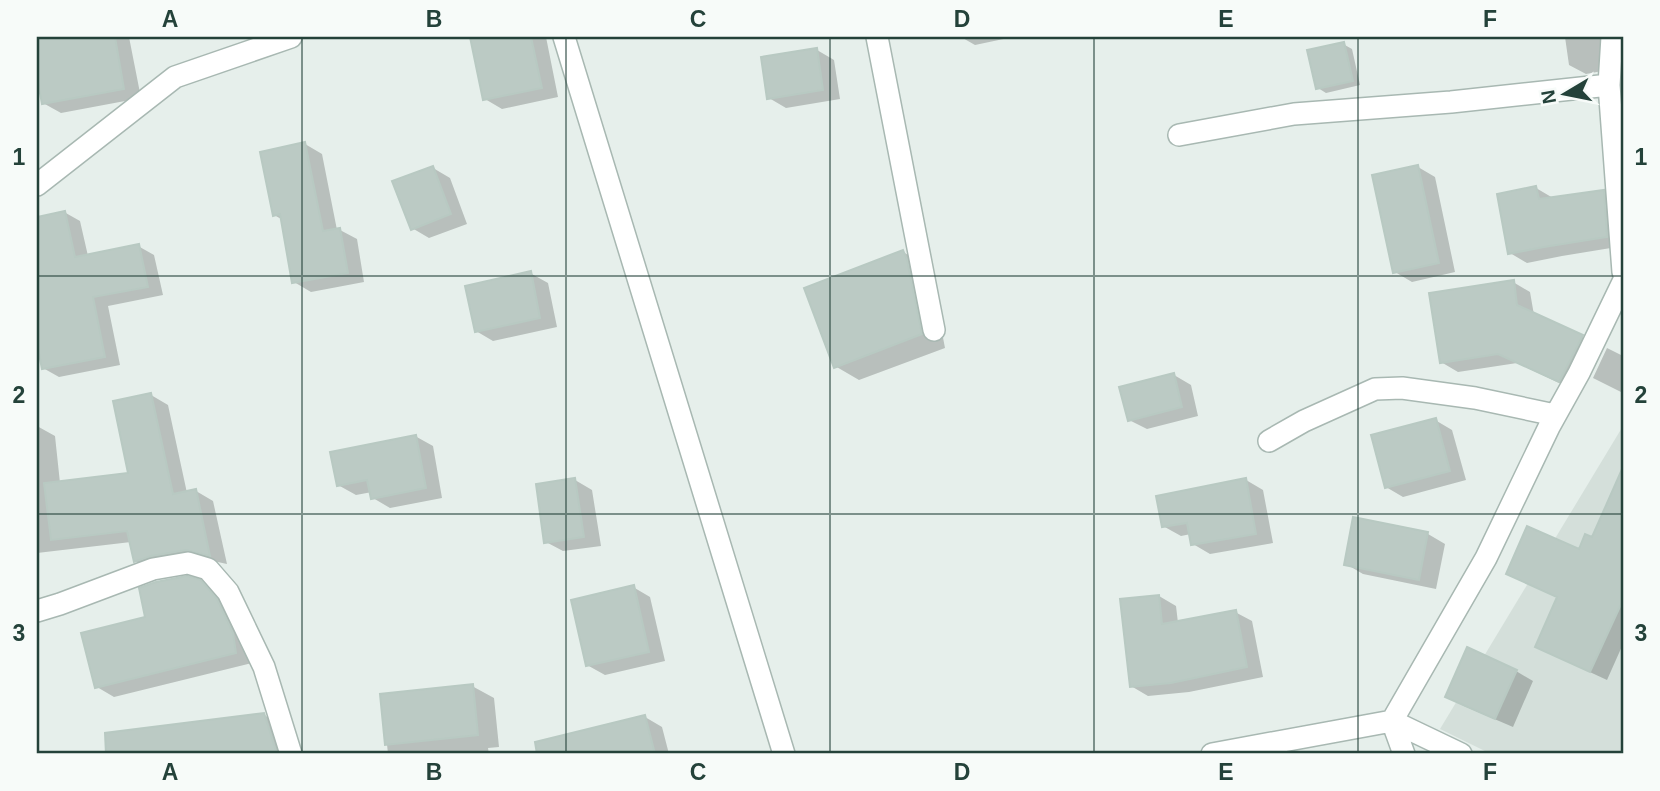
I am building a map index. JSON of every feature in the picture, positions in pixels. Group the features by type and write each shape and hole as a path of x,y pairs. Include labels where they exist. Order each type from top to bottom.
{"street":[{"path":"37,186 175,77 291,37"},
{"path":"564,37 784,754"},
{"path":"877,37 934,330"},
{"path":"1612,37 1609,85 1623,272"},
{"path":"1179,135 1294,114 1451,102 1609,85"},
{"path":"1404,754 1392,721 1486,558 1623,282"},
{"path":"1269,440 1375,389 1402,388 1475,398 1555,415"},
{"path":"37,611 153,569 188,563 208,569 228,592 264,667 291,754"},
{"path":"1212,754 1392,721 1461,754"}],"shaded area":[{"path":"1623,426 1623,754 1491,754 1440,729"}],"building":[{"path":"37,37 115,37 124,89 42,104 37,77"},
{"path":"470,37 531,37 542,88 483,100"},
{"path":"1344,42 1353,81 1316,89 1307,50"},
{"path":"817,48 823,90 767,99 761,57"},
{"path":"305,142 323,231 340,228 348,273 292,283 280,214 273,216 260,152"},
{"path":"1418,165 1439,263 1393,273 1372,175"},
{"path":"433,166 451,214 411,230 392,181"},
{"path":"1536,186 1539,199 1604,190 1607,237 1508,254 1497,194"},
{"path":"65,211 75,257 139,244 148,287 93,297 105,357 42,369 37,344 37,217"},
{"path":"903,250 922,334 834,368 804,288"},
{"path":"531,271 540,318 475,332 465,286"},
{"path":"1514,280 1517,305 1583,335 1559,382 1498,354 1440,363 1429,293"},
{"path":"1174,373 1182,407 1128,421 1119,387"},
{"path":"151,393 173,494 196,489 210,556 186,550 134,562 127,531 51,540 44,483 128,473 113,401"},
{"path":"1436,418 1450,471 1385,488 1371,435"},
{"path":"416,435 426,488 371,499 367,480 337,486 330,452"},
{"path":"1623,467 1623,600 1590,672 1535,647 1557,597 1506,574 1527,526 1579,549 1585,534 1592,537"},
{"path":"575,478 584,537 544,543 536,484"},
{"path":"1246,478 1256,534 1191,545 1187,523 1162,527 1156,496"},
{"path":"1353,517 1428,532 1419,580 1344,565"},
{"path":"187,576 201,580 217,599 233,633 236,653 95,688 81,633 145,617 139,588"},
{"path":"634,585 649,652 586,666 571,600"},
{"path":"1159,595 1162,624 1236,610 1247,667 1171,683 1130,687 1120,599"},
{"path":"1467,647 1517,670 1495,719 1445,697"},
{"path":"473,684 478,735 385,745 380,694"},
{"path":"264,713 277,754 106,754 105,733"},
{"path":"645,715 655,754 537,754 535,742"}]}
